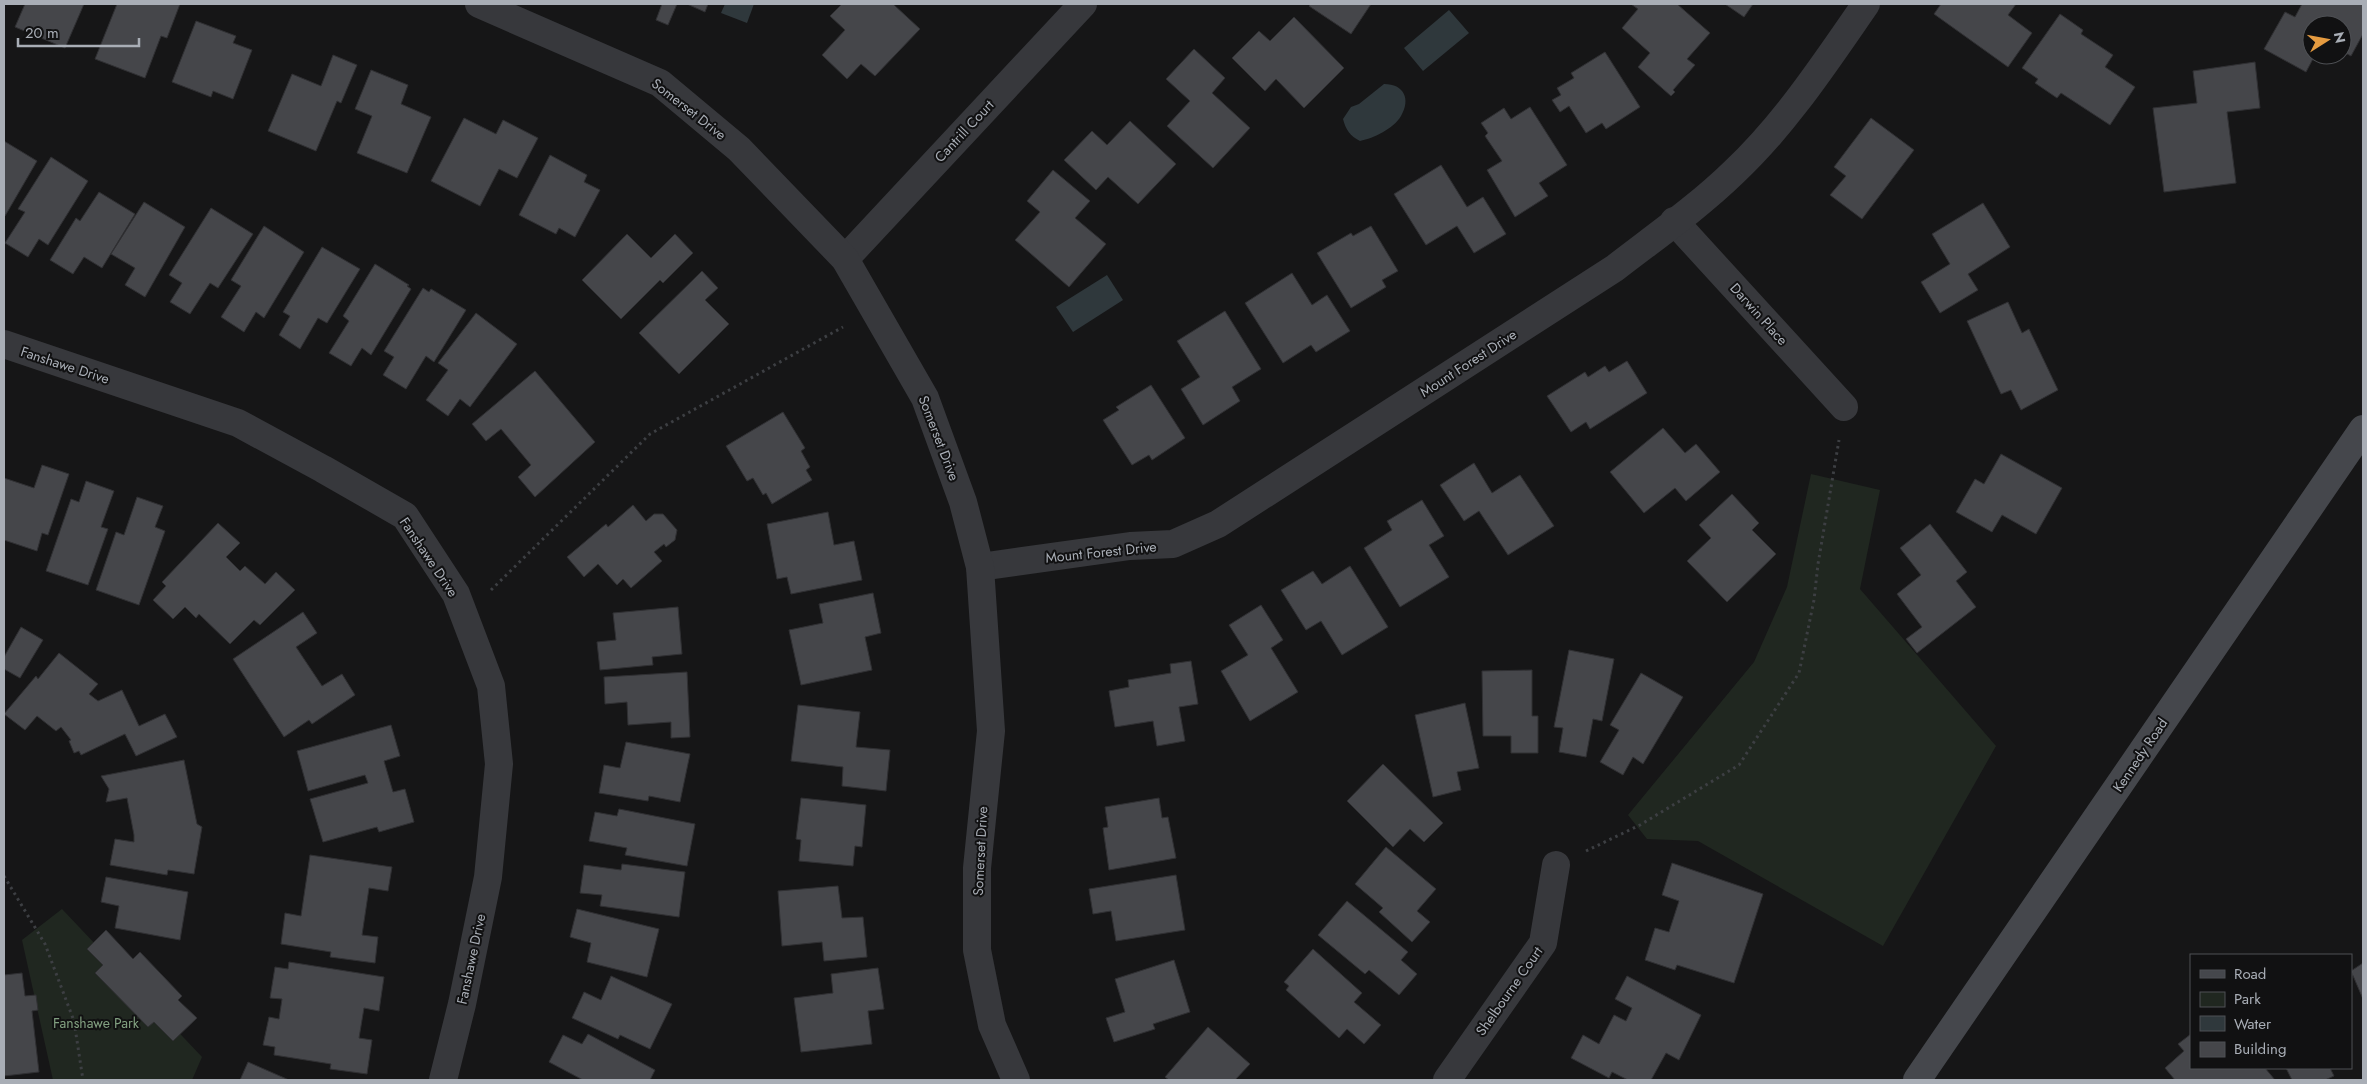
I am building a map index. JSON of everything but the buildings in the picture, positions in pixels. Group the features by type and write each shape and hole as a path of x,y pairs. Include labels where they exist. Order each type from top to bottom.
{"main road":[{"name":"Kennedy Road","path":"1917,1080 2363,429"}],"street":[{"name":"Somerset Drive","path":"479,4 515,10 660,83 739,149 845,259 925,398 962,502 980,567 991,731 977,868 977,950 992,1025 1016,1080"},
{"name":"Cantrill Court","path":"845,259 1083,4"},
{"name":"Mount Forest Drive","path":"980,567 1130,546 1173,544 1218,524 1615,268 1674,221 1734,172 1804,94 1866,4"},
{"name":"Darwin Place","path":"1674,221 1844,407"},
{"name":"Fanshawe Drive","path":"4,344 238,423 405,516 456,594 490,686 499,764 488,877 444,1080"},
{"name":"Shelbourne Court","path":"1447,1080 1543,943 1556,865"}],"path":[{"path":"465,616 650,434 874,310"},
{"path":"1556,865 1640,825 1739,765 1799,673 1814,600 1818,564 1844,407"},
{"path":"4,876 45,944 74,1021 83,1080"}],"green space":[{"path":"1811,474 1880,490 1860,589 1996,746 1883,946 1698,841 1647,839 1628,815 1754,662 1787,587"},
{"name":"Fanshawe Park","path":"62,909 202,1057 192,1080 53,1080 22,940"}],"water":[{"path":"725,4 754,4 747,23 721,13"},
{"path":"1449,10 1469,33 1423,71 1404,48"},
{"path":"1384,84 1401,90 1405,98 1404,110 1398,121 1388,129 1371,138 1360,141 1349,132 1343,119 1351,107 1359,104"},
{"path":"1107,275 1123,300 1073,332 1056,307"}]}
